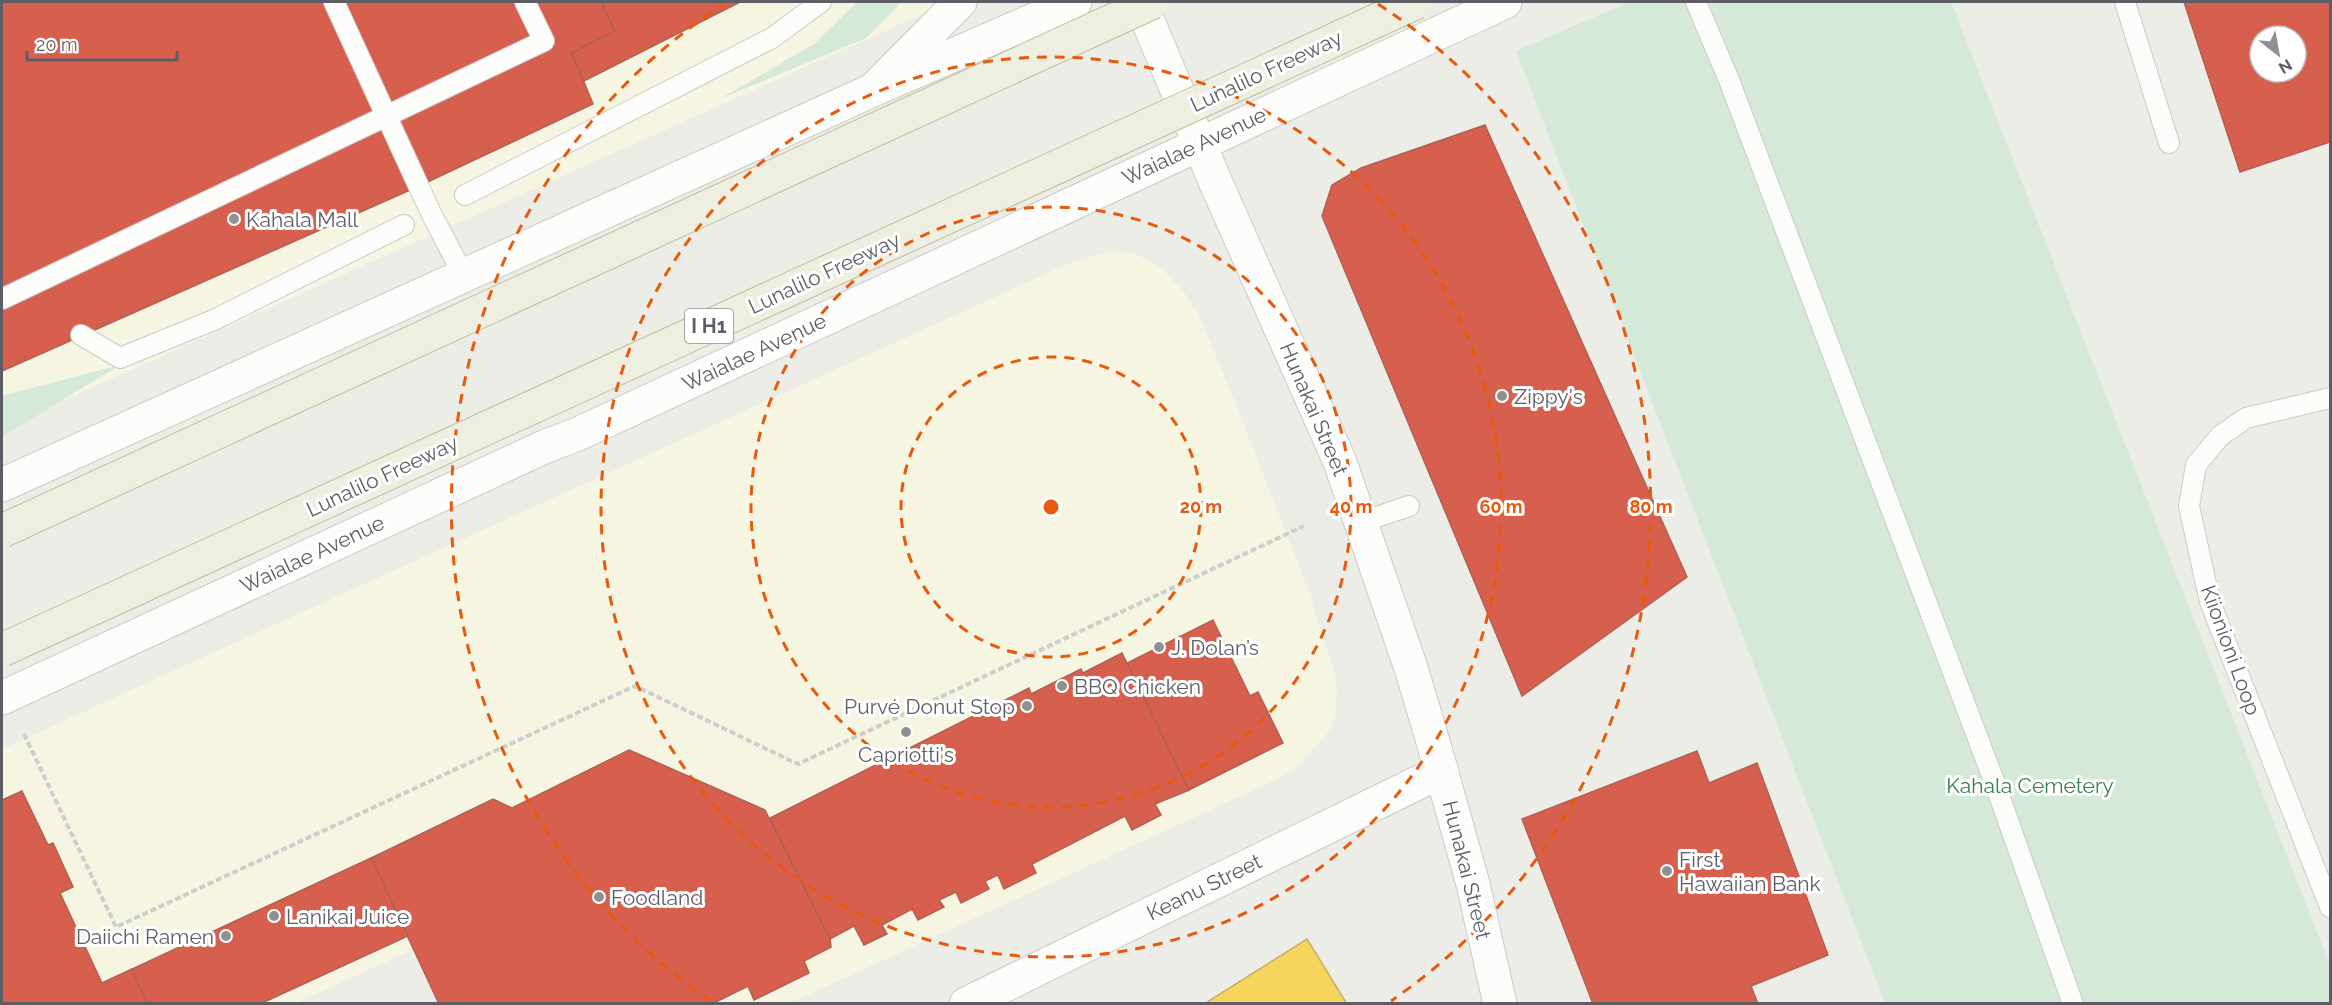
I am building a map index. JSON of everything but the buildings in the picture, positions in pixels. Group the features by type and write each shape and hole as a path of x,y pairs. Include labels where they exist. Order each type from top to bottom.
{"highway":[{"path":"2,531 1153,2"},
{"name":"Lunalilo Freeway","path":"2,650 1417,2"}],"main road":[{"path":"873,90 960,2"},
{"path":"2,485 873,90 1075,2"},
{"name":"Hunakai Street","path":"1140,2 1198,144 1340,462 1359,523 1411,668 1442,771 1473,884 1500,1004"},
{"name":"Waialae Avenue","path":"2,698 544,447 588,429 1504,2"},
{"name":"Keanu Street","path":"966,1004 1442,771"}],"lane":[{"path":"334,2 464,276"},
{"path":"2,299 544,41 525,2"},
{"path":"465,195 772,39 821,2"},
{"path":"1696,2 1729,80 1994,781 2073,1004"},
{"path":"2125,2 2169,142"},
{"path":"81,335 120,357 216,319 404,225"},
{"name":"Kiionioni Loop","path":"2331,398 2246,418 2220,436 2196,465 2189,506 2210,602 2331,908"},
{"path":"1359,523 1409,506"}],"path":[{"path":"21,726 116,927 635,686 798,764 1305,526"}],"shaded area":[{"name":"Kahala Mall","path":"2,2 935,2 932,10 2,428"},
{"path":"1109,251 1136,254 1160,267 1184,292 1198,313 1308,589 1333,668 1337,689 1336,712 1330,730 1297,768 1269,783 788,1004 439,1003 412,950 296,1003 2,1003 2,749 1065,265"}],"green space":[{"path":"857,2 902,2 866,38 720,99 814,44"},
{"name":"Kahala Cemetery","path":"1629,2 1951,2 2330,965 2330,1003 1885,1003 1516,51"},
{"path":"120,365 2,437 2,396"}],"place":[{"name":"Kahala Mall","path":"234,219"},
{"name":"Zippy's","path":"1502,396"},
{"name":"J. Dolan’s","path":"1159,647"},
{"name":"BBQ Chicken","path":"1062,686"},
{"name":"Purvé Donut Stop","path":"1027,706"},
{"name":"Capriotti's","path":"906,732"},
{"name":"First Hawaiian Bank","path":"1667,871"},
{"name":"Foodland","path":"599,897"},
{"name":"Lanikai Juice","path":"274,916"},
{"name":"Daiichi Ramen","path":"226,936"}]}
